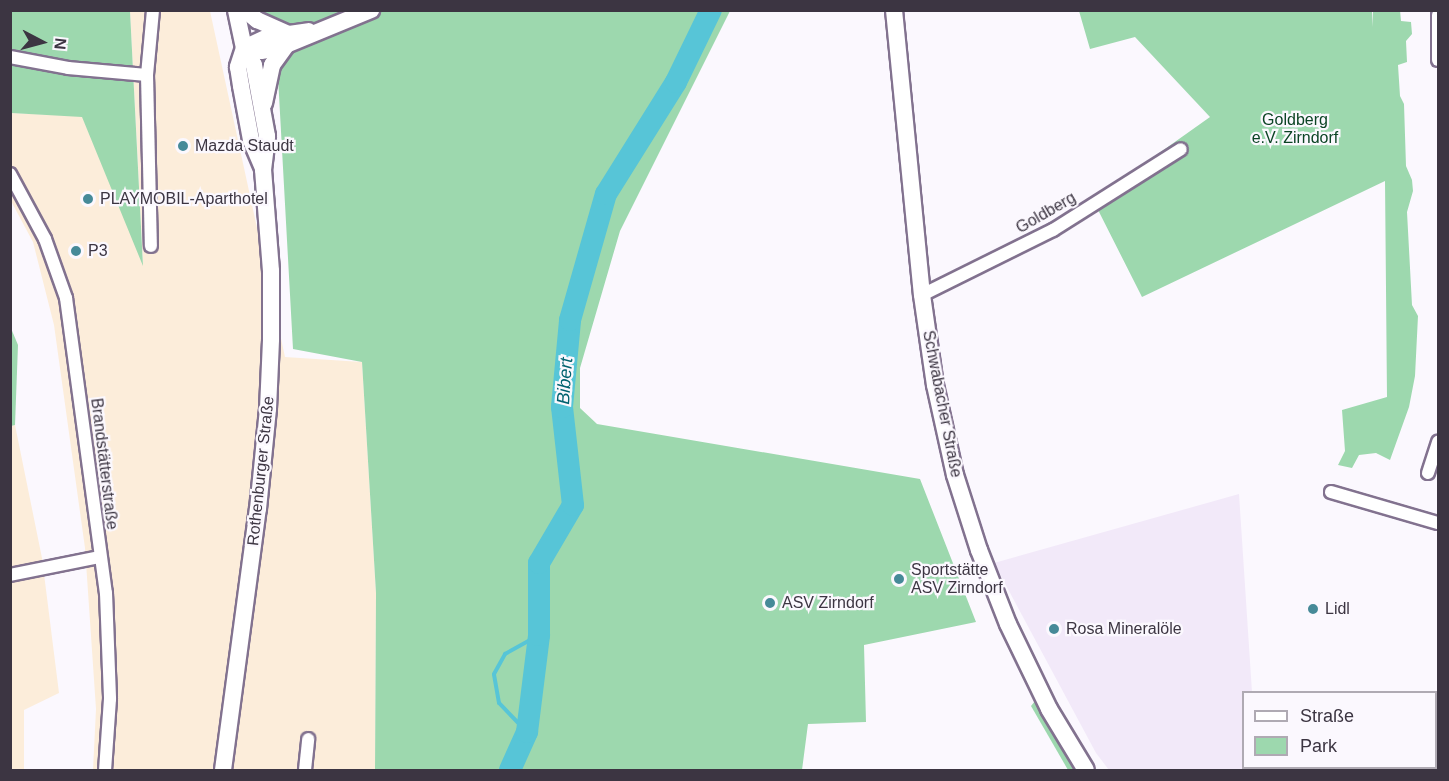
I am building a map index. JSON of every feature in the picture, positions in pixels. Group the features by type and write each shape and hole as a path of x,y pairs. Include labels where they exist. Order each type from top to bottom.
{"street":[{"path":"151,246 147,75 153,10"},
{"name":"Rothenburger Straße","path":"223,771 258,509 268,409 271,271 263,170 267,136 254,65 244,48 236,10"},
{"path":"245,10 286,39"},
{"path":"244,48 257,40 286,39 322,30 371,10"},
{"name":"Schwabacher Straße","path":"894,10 922,295 944,428 979,550 1027,666 1086,771"},
{"path":"1438,15 1438,60"},
{"path":"262,106 268,93 272,65 286,39"},
{"name":"Rothenburger Straße","path":"244,48 238,67 251,140 263,170"},
{"path":"10,57 68,68 147,75"},
{"name":"Goldberg","path":"922,295 1053,230 1181,150"},
{"name":"Brandstätterstraße","path":"10,174 45,239 66,298 99,557 106,593 110,699 105,771"},
{"path":"1428,473 1438,442"},
{"path":"1331,492 1438,523"},
{"path":"10,575 99,557"},
{"path":"305,771 308,739"}],"shaded area":[{"path":"130,11 210,11 285,357 362,362 376,593 375,770 93,770 96,709 85,548 54,325 33,242 11,201 10,113 82,116 143,264"},
{"path":"15,425 42,558 59,693 24,710 24,770 11,770 10,426"},
{"path":"1239,494 1252,691 1242,691 1242,769 1258,770 1109,770 1096,753 994,563"}],"green space":[{"name":"Goldberg e.V. Zirndorf","path":"1400,10 1401,21 1411,22 1412,34 1406,41 1407,62 1398,65 1400,96 1404,104 1406,166 1412,180 1413,191 1407,212 1412,305 1418,316 1415,376 1409,407 1390,460 1376,453 1359,455 1352,468 1338,465 1345,451 1342,410 1387,397 1385,181 1142,297 1093,200 1210,117 1135,37 1090,49 1079,11 1372,11 1373,27 1373,11"},
{"path":"11,11 130,11 143,266 82,117 11,113"},
{"path":"256,11 730,11 620,231 580,368 580,408 597,424 920,479 976,622 864,645 866,722 808,724 802,770 375,770 376,593 362,362 293,349 278,77"},
{"path":"10,326 18,345 15,425 11,426"},
{"path":"1035,701 1076,770 1068,770 1031,706"}],"waterway":[{"name":"Bibert","path":"510,770 527,732 539,635 539,563 573,505 562,407 570,320 606,194 676,82 711,10"},
{"path":"527,732 499,703 494,674 505,654 539,635"}],"place":[{"name":"Mazda Staudt","path":"183,146"},
{"name":"PLAYMOBIL-Aparthotel","path":"88,199"},
{"name":"P3","path":"76,251"},
{"name":"Sportstätte ASV Zirndorf","path":"899,579"},
{"name":"ASV Zirndorf","path":"770,603"},
{"name":"Lidl","path":"1313,609"},
{"name":"Rosa Mineralöle","path":"1054,629"}]}
